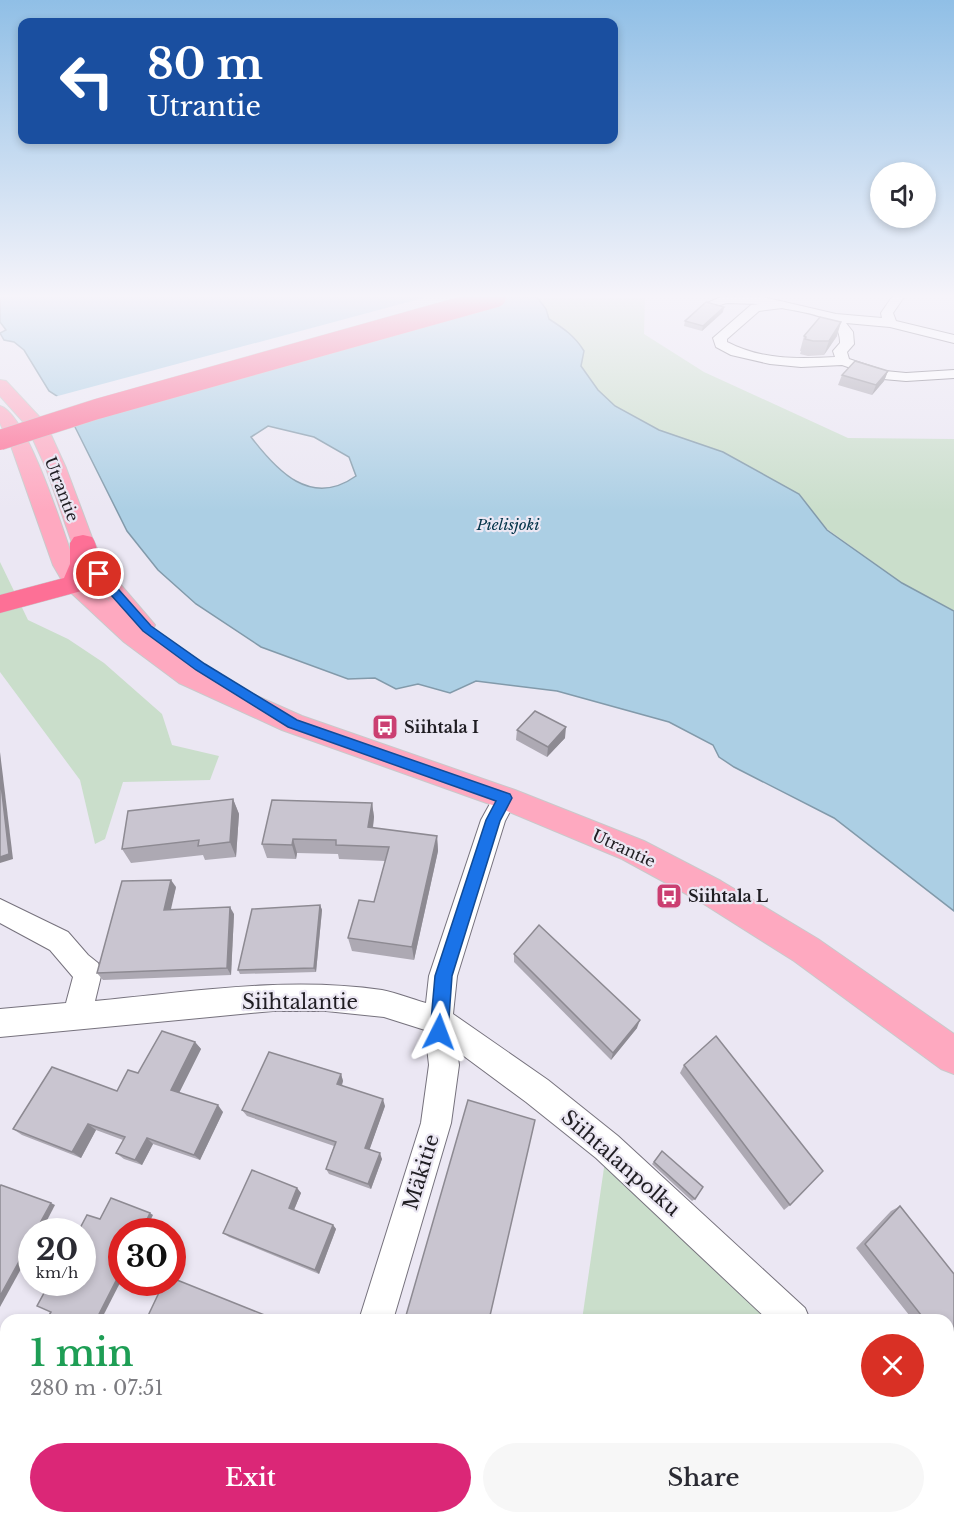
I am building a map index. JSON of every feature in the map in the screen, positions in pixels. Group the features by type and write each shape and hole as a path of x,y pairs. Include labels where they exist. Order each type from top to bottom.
{"highway":[{"path":"0,426 206,368"},
{"path":"0,440 97,409 243,368"},
{"path":"0,586 81,566"},
{"path":"0,604 81,566"}],"main road":[{"name":"Utrantie","path":"0,385 36,424 56,468 81,566"},
{"name":"Utrantie","path":"0,412 14,430 33,474 81,566 133,636 188,676 292,723 505,798 633,850 710,891 806,950 954,1056"}],"street":[{"path":"863,368 883,375 930,377 954,374"},
{"path":"930,377 954,386"},
{"path":"438,1020 443,976 493,820 505,798"},
{"path":"0,910 59,941 78,964 88,972 77,1015"},
{"name":"Siihtalantie","path":"0,1023 273,998 326,998 384,1004 438,1020"},
{"name":"Mäkitie","path":"378,1314 436,1123 444,1065 438,1020"},
{"name":"Siihtalanpolku","path":"438,1020 537,1091 607,1147 787,1314"}],"green space":[{"path":"583,368 698,368 848,438 954,439 954,611 902,583 827,529 799,494 723,452 659,430 615,406 598,390"},
{"path":"0,562 28,620 68,639 104,663 162,714 172,745 219,756 210,780 123,782 105,839 95,844 80,780 0,672"},
{"path":"607,1147 787,1314 583,1314"}],"water":[{"name":"Pielisjoki","path":"35,368 583,368 598,390 615,406 659,430 723,452 799,494 827,530 902,583 954,611 954,911 834,818 734,767 719,757 713,745 669,722 557,691 476,681 450,693 418,684 396,689 375,678 348,679 261,647 196,604 158,570 127,531 71,419 57,396 49,391","holes":["268,426 314,437 349,457 356,476 340,485 324,488 310,487 284,473 251,437"]}],"pier":[{"path":"162,368 218,368 63,411 54,397"}],"building":[{"path":"848,368 878,368 888,371 876,385 842,375"},
{"path":"535,711 566,727 548,747 517,730"},
{"path":"0,776 9,854 0,857"},
{"path":"233,799 230,842 198,846 199,840 122,849 128,811"},
{"path":"272,800 372,803 368,827 437,836 412,947 348,938 359,900 374,902 389,847 336,845 336,840 293,839 292,845 262,844"},
{"path":"171,880 164,910 230,907 227,968 97,973 122,881"},
{"path":"320,905 314,968 238,970 252,909"},
{"path":"539,925 640,1020 613,1053 514,954"},
{"path":"162,1031 195,1042 171,1090 218,1105 194,1155 147,1138 135,1160 116,1153 125,1137 88,1124 72,1152 13,1129 52,1067 117,1091 128,1070 138,1073"},
{"path":"716,1036 823,1171 790,1205 684,1065"},
{"path":"269,1052 341,1074 337,1084 383,1099 365,1148 380,1153 368,1184 326,1169 336,1142 242,1110"},
{"path":"468,1100 535,1120 490,1314 406,1314"},
{"path":"662,1151 703,1187 695,1199 654,1162"},
{"path":"252,1170 297,1188 289,1208 333,1225 315,1270 223,1233"},
{"path":"1,1185 51,1203 43,1218 18,1218 18,1263 0,1296"},
{"path":"111,1198 150,1213 148,1218 108,1218 108,1296 99,1314 50,1314 51,1312 37,1306 42,1296 96,1296 96,1218 85,1218 87,1215 100,1219"},
{"path":"900,1206 954,1274 954,1314 920,1314 865,1244"},
{"path":"186,1284 262,1314 149,1314 157,1296 186,1296"}],"place":[{"name":"Siihtala I","path":"385,727"},
{"name":"Siihtala L","path":"669,896"}],"route":[{"path":"99,574 147,629 201,667 292,723 505,798 493,820 443,976 438,1020 439,1032"}]}
